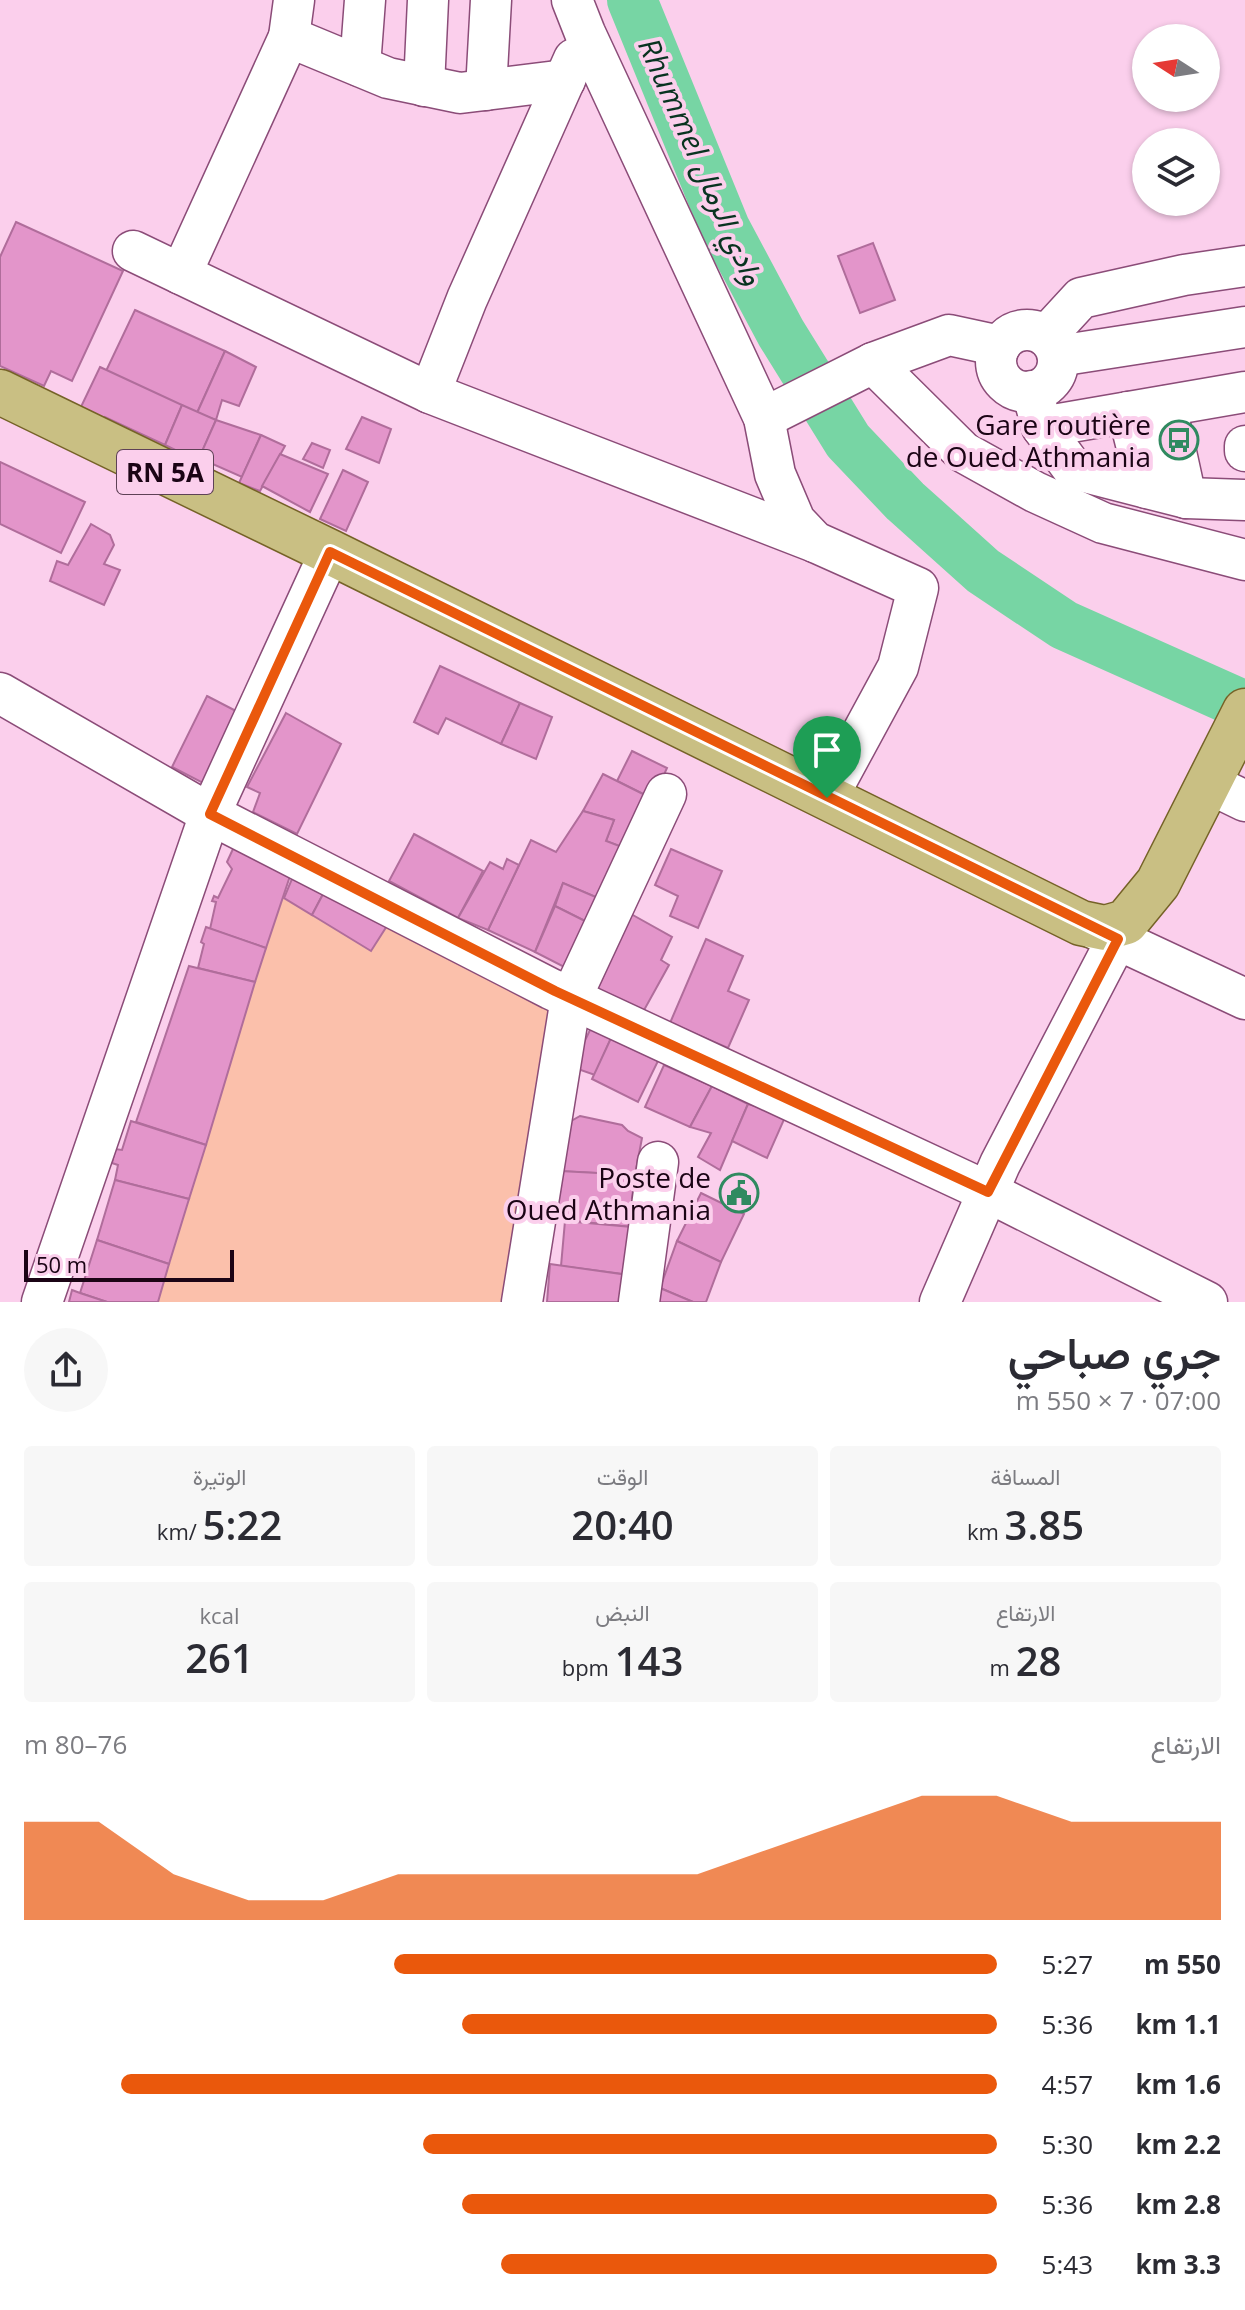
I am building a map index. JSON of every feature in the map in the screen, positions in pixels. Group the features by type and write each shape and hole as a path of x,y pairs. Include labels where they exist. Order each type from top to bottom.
{"main road":[{"name":"RN 5A","path":"0,392 827,798 1108,928"},
{"path":"1108,928 1158,883 1227,792 1238,726"}],"street":[{"path":"360,66 365,0"},
{"path":"424,86 428,0"},
{"path":"486,90 493,1"},
{"path":"430,393 467,299 565,80 579,17"},
{"path":"579,17 780,410 780,486 795,521 815,542"},
{"path":"181,274 292,19 360,66 388,78 460,93 565,80"},
{"path":"133,251 430,393 815,542 918,588 898,667 827,798"},
{"path":"1052,346 1081,298 1184,275 1245,266"},
{"path":"1052,346 1245,327"},
{"path":"1037,409 1043,387 1052,379 1057,368 1052,346 1034,330 1020,330 1008,336 1000,346 996,360 999,373 1007,384 1037,409 1073,469 1186,498 1245,500"},
{"path":"780,410 862,369 949,335 1000,346"},
{"path":"862,369 963,452 1035,492 1103,523 1245,560"},
{"path":"1037,409 1128,412 1245,392"},
{"path":"1166,406 1186,498"},
{"path":"1128,412 1147,488"},
{"path":"42,1302 210,814 330,552"},
{"path":"0,693 210,814 571,998 988,1192 1207,1302"},
{"path":"522,1302 571,998 666,794"},
{"path":"940,1302 1108,928 1245,999"},
{"path":"639,1302 658,1162"}],"shaded area":[{"path":"281,897 371,950 396,909 551,989 549,1067 513,1302 158,1302"}],"building":[{"path":"16,222 123,271 72,381 51,371 44,386 0,366 0,257"},
{"path":"873,243 895,300 860,313 838,256"},
{"path":"135,310 225,351 197,413 106,371"},
{"path":"225,351 256,367 239,406 222,400 216,420 197,413"},
{"path":"100,367 182,405 165,445 105,417 103,422 79,411"},
{"path":"182,405 216,420 198,461 165,445"},
{"path":"362,417 391,429 379,463 346,449"},
{"path":"216,420 261,435 242,477 199,458"},
{"path":"261,435 285,446 260,491 239,483"},
{"path":"312,443 330,450 323,468 303,459"},
{"path":"280,454 328,474 310,512 262,486"},
{"path":"0,462 85,502 61,553 0,524"},
{"path":"343,470 368,482 346,531 320,519"},
{"path":"91,524 110,535 114,545 104,564 120,570 104,605 50,581 57,561 68,565"},
{"path":"440,666 520,703 501,744 446,718 438,734 414,722"},
{"path":"207,696 238,712 203,783 172,767"},
{"path":"520,703 552,717 536,759 501,744"},
{"path":"286,713 341,744 297,834 253,812 260,793 247,787"},
{"path":"632,751 667,768 653,799 617,781"},
{"path":"603,774 653,799 622,847 606,841 614,820 583,811"},
{"path":"583,811 614,820 606,841 622,847 598,898 563,883 535,952 488,930 531,840 556,852"},
{"path":"414,834 483,871 458,918 389,881"},
{"path":"238,838 294,864 266,948 210,929 216,902 212,901 214,896 218,898 232,869 227,862"},
{"path":"671,849 722,871 698,928 670,916 678,896 655,885"},
{"path":"507,859 519,865 488,930 458,918 490,862 503,869"},
{"path":"299,862 331,879 312,915 284,898"},
{"path":"331,879 392,918 371,951 312,915"},
{"path":"563,883 598,898 587,922 555,906"},
{"path":"555,906 587,922 576,973 535,952"},
{"path":"631,914 672,937 661,960 669,965 643,1012 597,990"},
{"path":"206,927 266,948 255,982 198,968"},
{"path":"706,939 743,956 728,991 749,1000 728,1048 670,1023"},
{"path":"189,966 255,982 206,1145 136,1122"},
{"path":"591,1028 612,1036 595,1075 572,1067"},
{"path":"612,1036 658,1061 638,1102 592,1079"},
{"path":"664,1065 712,1086 690,1127 645,1107"},
{"path":"712,1086 748,1104 720,1170 698,1157 711,1133 690,1127"},
{"path":"748,1104 786,1115 767,1158 732,1141"},
{"path":"580,1116 622,1125 642,1138 635,1175 557,1171 566,1124"},
{"path":"131,1121 206,1145 189,1199 115,1180 118,1165 112,1163 115,1149 122,1150"},
{"path":"560,1171 635,1175 632,1198 637,1199 631,1227 555,1219"},
{"path":"115,1180 189,1199 169,1264 97,1240"},
{"path":"701,1193 744,1214 721,1262 677,1241"},
{"path":"565,1221 632,1227 623,1274 561,1266"},
{"path":"97,1240 169,1264 158,1302 107,1302 80,1293"},
{"path":"677,1241 721,1262 706,1302 693,1302 660,1288"},
{"path":"550,1264 628,1275 624,1302 547,1302"},
{"path":"660,1288 693,1302 654,1302"},
{"path":"72,1290 80,1293 107,1302 69,1302"}],"waterway":[{"name":"Rhummel وادي الرمال","path":"632,0 725,228 781,333 848,441 905,501 983,571 1064,625 1245,706"}],"place":[{"name":"Gare routière de Oued Athmania","path":"1179,440"},
{"name":"Poste de Oued Athmania","path":"739,1193"}],"route":[{"path":"330,552 827,798 1118,939 1069,1029 988,1192 555,991 210,814 330,552"}]}
